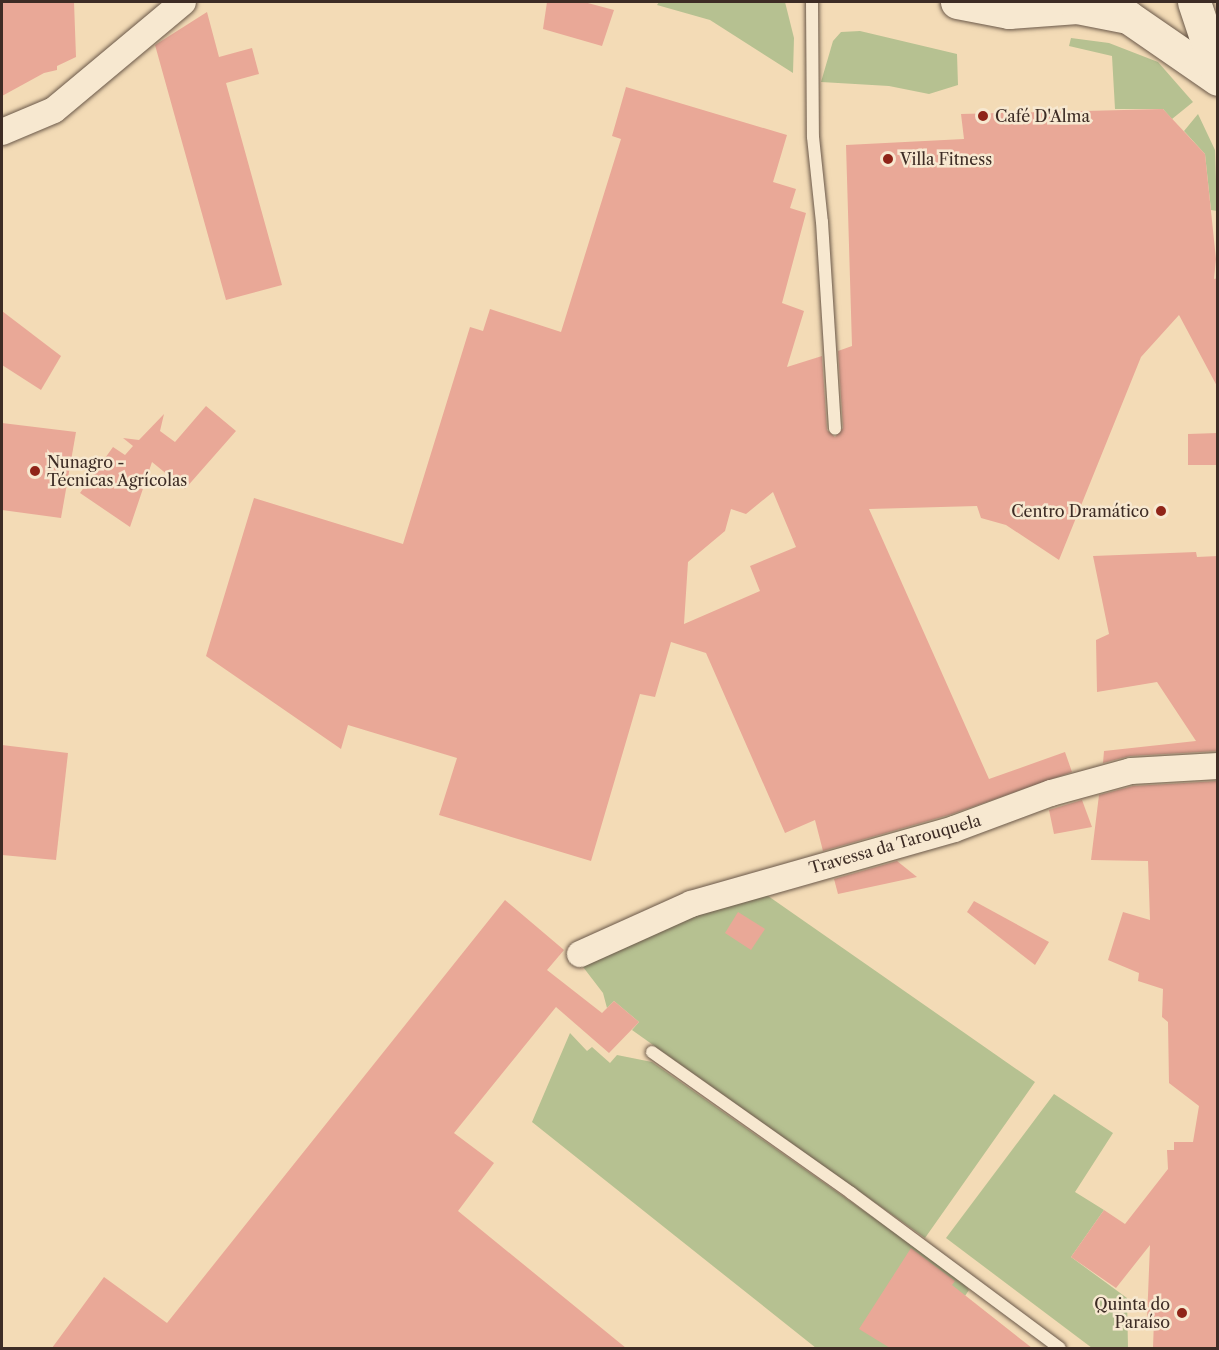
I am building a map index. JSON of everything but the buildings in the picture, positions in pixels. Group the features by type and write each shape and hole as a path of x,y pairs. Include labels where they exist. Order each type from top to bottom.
{"street":[{"path":"2,132 54,110 183,2"},
{"path":"957,2 1009,12 1077,7 1128,17 1218,79"},
{"path":"1194,2 1218,74"},
{"name":"Travessa da Tarouquela","path":"580,954 691,904 954,829 1051,793 1131,771 1218,766"}],"lane":[{"path":"812,2 813,137 822,222 835,429"},
{"path":"652,1052 850,1193 1060,1348"}],"green space":[{"path":"659,2 785,2 794,38 793,73 710,20 657,5"},
{"path":"860,31 957,54 958,85 929,94 889,86 821,82 833,41 841,32"},
{"path":"1071,38 1109,43 1158,62 1193,102 1172,119 1163,109 1115,109 1112,56 1069,46"},
{"path":"1198,114 1215,150 1217,211 1211,210 1205,154 1184,131"},
{"path":"758,889 1035,1082 925,1238 632,1030 639,1022 614,1001 607,1008 603,993 580,963"},
{"path":"570,1033 587,1051 592,1047 610,1063 617,1055 652,1062 958,1277 969,1290 930,1348 816,1348 532,1122"},
{"path":"1054,1094 1113,1133 1075,1192 1104,1210 1071,1257 1127,1298 1128,1348 1092,1348 946,1238"}],"place":[{"name":"Café D'Alma","path":"983,116"},
{"name":"Villa Fitness","path":"888,159"},
{"name":"Nunagro - Técnicas Agrícolas","path":"35,471"},
{"name":"Centro Dramático","path":"1161,511"},
{"name":"Quinta do Paraíso","path":"1182,1313"}]}
